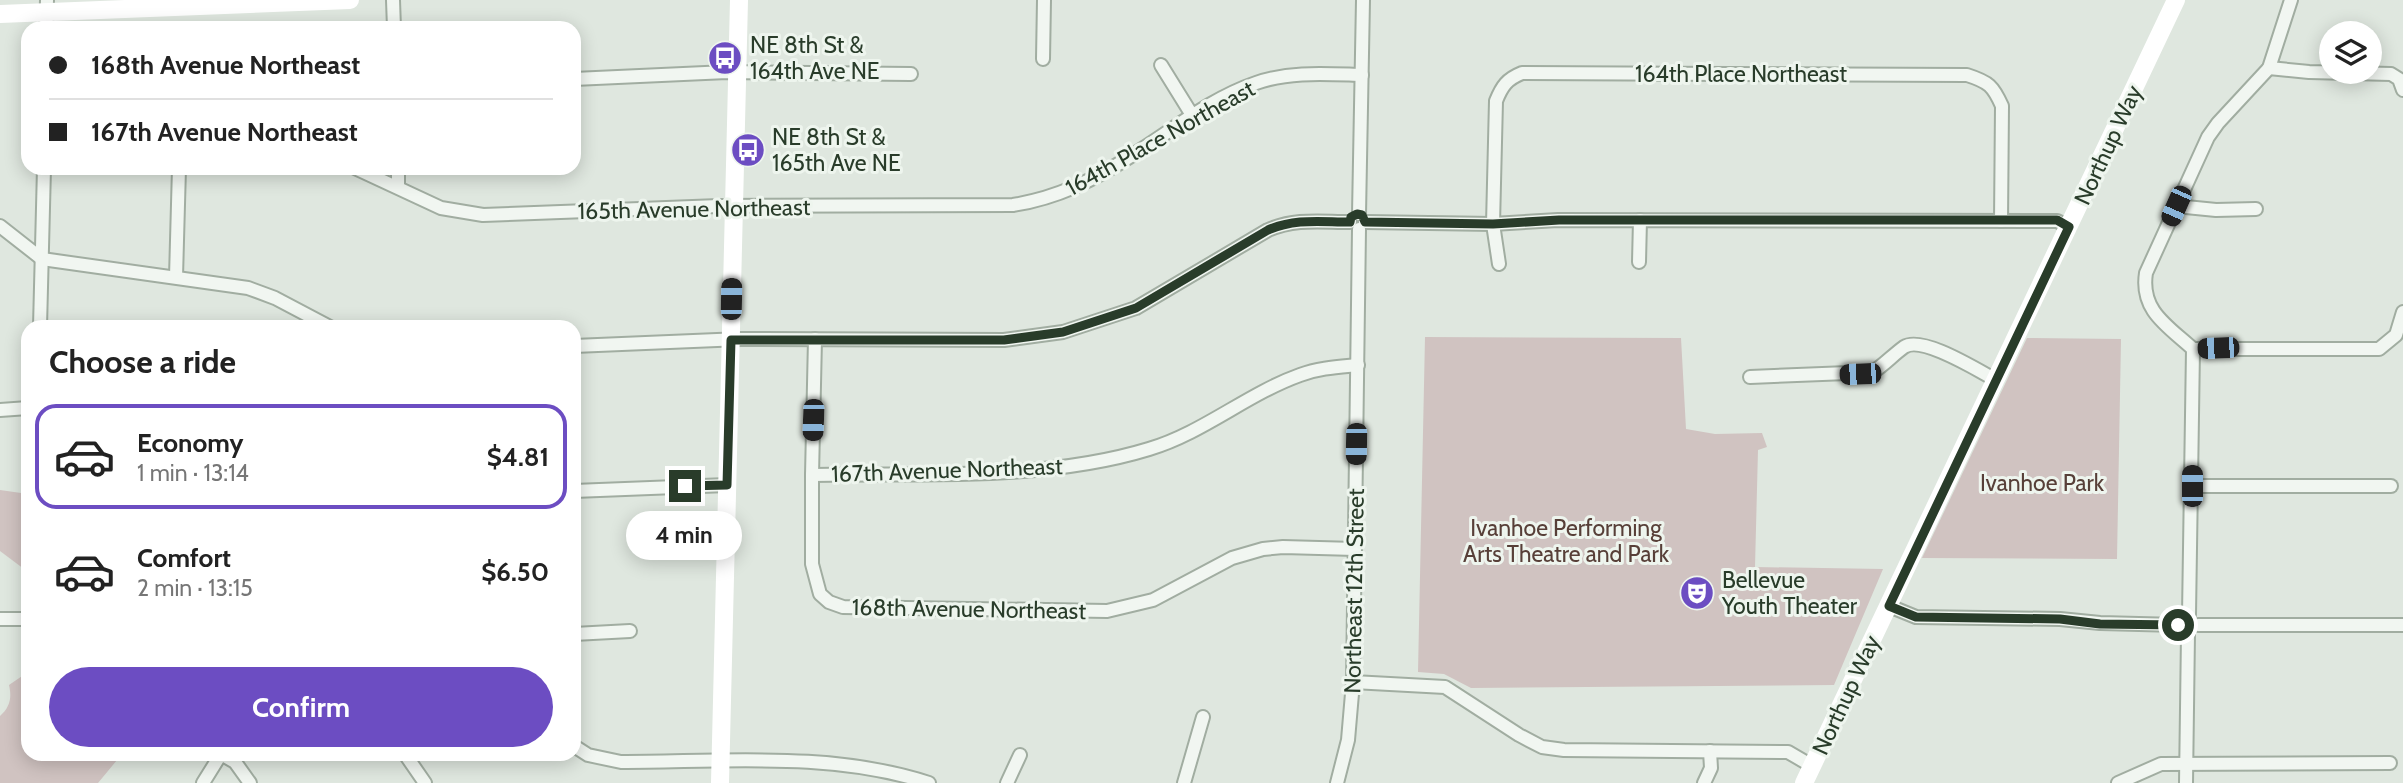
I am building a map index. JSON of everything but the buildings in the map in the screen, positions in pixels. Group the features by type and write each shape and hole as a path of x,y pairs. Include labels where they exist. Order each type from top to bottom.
{"street":[{"path":"0,14 350,0"},
{"path":"393,0 394,21"},
{"path":"720,783 739,0"},
{"path":"1043,59 1044,0"},
{"name":"Northeast 12th Street","path":"1337,783 1348,740 1353,682 1363,0"},
{"name":"Northup Way","path":"1804,783 2176,0"},
{"path":"2291,0 2269,68 2208,137 2146,273 2144,287 2148,304 2159,318 2193,349 2379,349 2396,335 2403,312"},
{"path":"1161,65 1192,115"},
{"path":"2269,68 2391,74 2401,85"},
{"path":"581,79 738,73 911,74"},
{"name":"164th Place Northeast","path":"1493,224 1495,112 1501,87 1510,77 1522,73 1967,75 1984,81 1995,89 2003,106 2001,220"},
{"name":"164th Place Northeast","path":"1042,200 1088,182 1192,115 1255,83 1301,74 1362,75"},
{"path":"40,320 44,175"},
{"path":"176,277 180,175"},
{"name":"165th Avenue Northeast","path":"372,175 440,208 484,215 734,205 985,206 1042,200"},
{"path":"398,175 398,186"},
{"path":"2176,206 2216,210 2256,209"},
{"path":"581,346 731,340 1004,340 1063,332 1136,308 1268,230 1299,220 1493,224 1559,220 2057,220 2069,227"},
{"path":"1639,262 1640,220"},
{"path":"1493,224 1499,264"},
{"path":"0,226 42,259 248,288 275,298 317,320"},
{"path":"811,475 815,339"},
{"path":"1750,377 1873,372 1906,346 1923,344 1996,380"},
{"path":"2178,625 2182,633 2194,633 2193,349"},
{"name":"167th Avenue Northeast","path":"811,475 1030,471 1082,464 1180,439 1301,374 1358,365"},
{"path":"0,410 21,408"},
{"name":"168th Avenue Northeast","path":"811,475 813,565 820,593 829,602 843,607 1093,611 1122,609 1170,592 1232,558 1263,549 1355,549"},
{"path":"581,491 727,485"},
{"path":"2192,486 2391,486"},
{"path":"1889,606 1916,617 2060,619 2100,624 2178,625"},
{"path":"1,617 21,618"},
{"path":"2178,625 2183,617 2193,620 2403,625"},
{"path":"581,634 630,631"},
{"path":"2186,783 2188,634"},
{"path":"1353,682 1446,687 1542,747 1564,750 1788,752 1812,766"},
{"path":"1184,783 1203,717"},
{"path":"581,750 588,755 621,762 827,763 875,768 929,783"},
{"path":"1704,783 1711,768 1710,751"},
{"path":"1007,783 1020,755"},
{"path":"202,783 216,761"},
{"path":"233,761 250,783"},
{"path":"410,761 425,783"},
{"path":"2118,783 2161,764 2390,763"}],"green space":[{"name":"Ivanhoe Performing Arts Theatre and Park","path":"1425,337 1681,338 1686,429 1715,434 1762,433 1767,447 1758,450 1755,567 1883,569 1834,685 1471,688 1444,674 1418,672"},
{"name":"Ivanhoe Park","path":"2027,338 2121,339 2117,559 1922,558"},
{"path":"0,490 21,493 21,567 0,551"},
{"path":"21,677 21,761 116,761 98,783 0,783 0,716 9,702 9,685"}],"place":[{"name":"NE 8th St & 164th Ave NE","path":"725,58"},
{"name":"NE 8th St & 165th Ave NE","path":"748,150"},
{"name":"Bellevue Youth Theater","path":"1697,593"}],"route":[{"path":"685,486 727,485 731,340 1004,340 1063,332 1136,308 1268,230 1299,220 1350,222 1351,217 1357,214 1364,217 1365,222 1493,224 1559,220 2057,220 2069,227 1889,606 1916,617 2060,619 2100,624 2178,625"}]}
